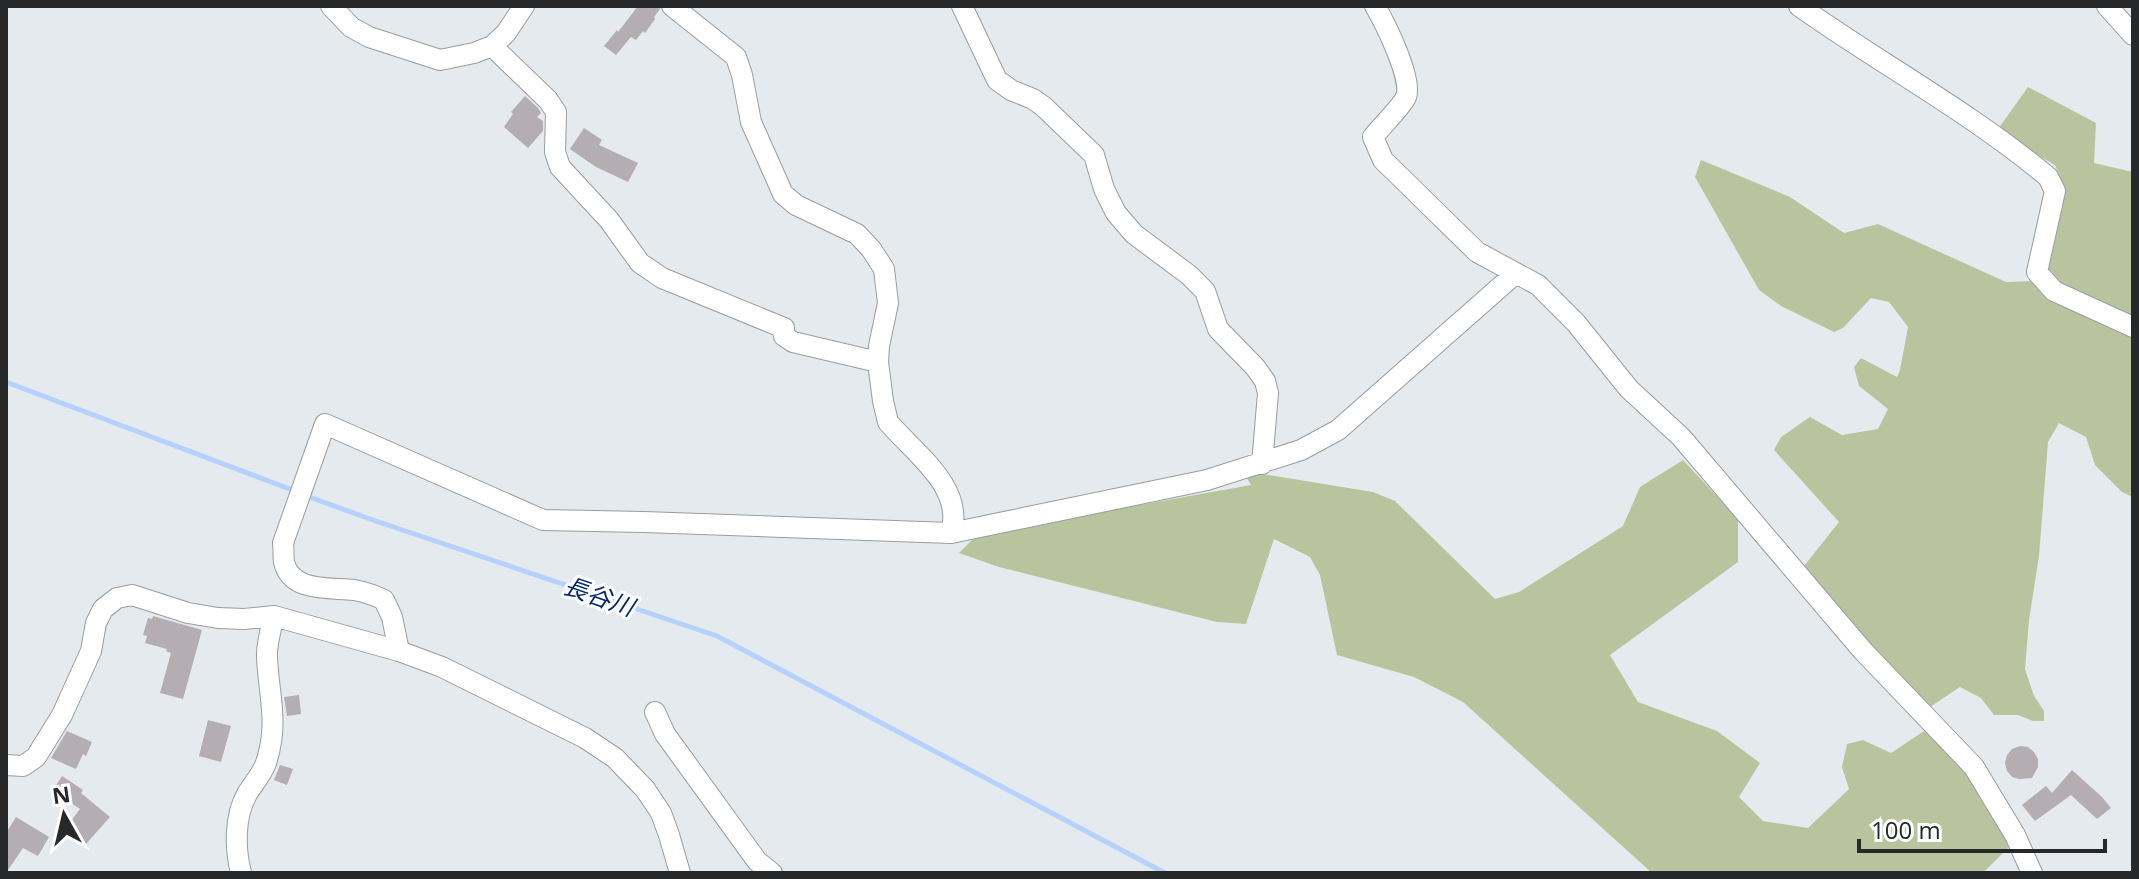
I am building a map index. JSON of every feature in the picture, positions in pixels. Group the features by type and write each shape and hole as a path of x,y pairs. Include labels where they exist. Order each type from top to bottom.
{"street":[{"path":"338,9 351,27 369,37 440,60 492,46 506,33 524,6"},
{"path":"672,6 736,57 751,122 783,194 796,205 857,234 884,269 888,303 878,362 888,422 933,469 948,491 956,519 951,533"},
{"path":"962,6 997,80 1043,106 1094,155 1104,189 1116,213 1134,234 1189,275 1205,291 1218,329 1265,381 1268,393 1262,464"},
{"path":"1375,6 1403,65 1407,83 1406,96 1373,137 1383,160 1477,252 1538,285 1576,323 1629,389 1681,437 1863,651 1974,767 2015,835 2032,873"},
{"path":"1799,6 1955,108 2048,177 2055,191 2037,272 2054,291 2133,327"},
{"path":"2107,6 2133,35"},
{"path":"492,46 548,100 556,112 554,141 560,167 609,220 640,263 662,278 784,328 784,336 793,342 878,362"},
{"path":"399,651 392,617 384,600 354,590 311,588 292,576 284,563 283,543 325,424 543,520 951,533 1207,480 1301,450 1338,430 1516,273"},
{"path":"6,765 23,766 36,757 62,715 91,651 96,623 103,609 117,598 132,595 188,613 218,618 274,616 399,651 442,667 585,738 615,758 645,789 661,813 680,873"},
{"path":"241,873 236,846 240,811 245,797 266,764 274,726 267,655 274,616"},
{"path":"655,712 665,734 757,861 772,873"}],"green space":[{"path":"2028,87 2096,123 2094,163 2133,172 2133,497 2122,492 2095,465 2086,437 2059,423 2048,442 2039,556 2025,669 2034,696 2044,711 2044,721 2033,721 2018,715 1994,715 1981,698 1960,687 1930,707 1800,571 1839,522 1774,450 1781,437 1810,417 1842,435 1878,429 1888,409 1859,386 1854,367 1861,358 1897,377 1908,327 1889,302 1871,298 1843,328 1834,332 1781,306 1759,290 1695,177 1701,160 1790,197 1844,233 1878,224 2006,282 2035,281 2047,255 2063,184 2055,165 1996,132"},
{"path":"1683,460 1738,519 1738,562 1610,655 1638,702 1717,731 1760,763 1739,797 1763,821 1808,828 1849,789 1842,767 1847,744 1863,740 1891,753 1924,731 1969,773 2010,846 1985,871 1652,873 1463,702 1414,677 1337,655 1320,575 1310,557 1274,539 1246,624 1217,622 999,567 959,553 978,534 1251,485 1243,471 1373,492 1395,501 1495,599 1519,592 1623,526 1640,487"}],"building":[{"path":"638,6 659,6 660,9 645,33 643,31 636,40 631,37 616,55 604,46"},
{"path":"525,96 538,108 541,113 537,117 543,121 543,131 528,148 504,127 513,114 511,112"},
{"path":"584,128 602,140 599,145 638,163 628,182 596,167 570,149"},
{"path":"153,616 202,630 183,699 160,693 171,653 145,643 147,636 143,635 148,618 152,619"},
{"path":"299,695 301,714 287,716 284,697"},
{"path":"208,720 231,726 221,762 199,756"},
{"path":"67,731 92,742 76,769 51,758"},
{"path":"2020,746 2028,747 2038,759 2038,767 2032,778 2019,779 2007,771 2007,755"},
{"path":"280,765 293,769 287,785 274,780"},
{"path":"2072,770 2111,808 2097,819 2071,795 2035,821 2022,805 2046,786 2052,793"},
{"path":"62,776 83,790 81,793 110,817 86,844 65,829 80,809 62,797 64,793 55,787"},
{"path":"16,817 49,837 38,856 23,848 6,873 6,833"}],"waterway":[{"name":"長谷川","path":"6,382 295,491"},
{"name":"長谷川","path":"304,495 717,636 1165,873"}]}
